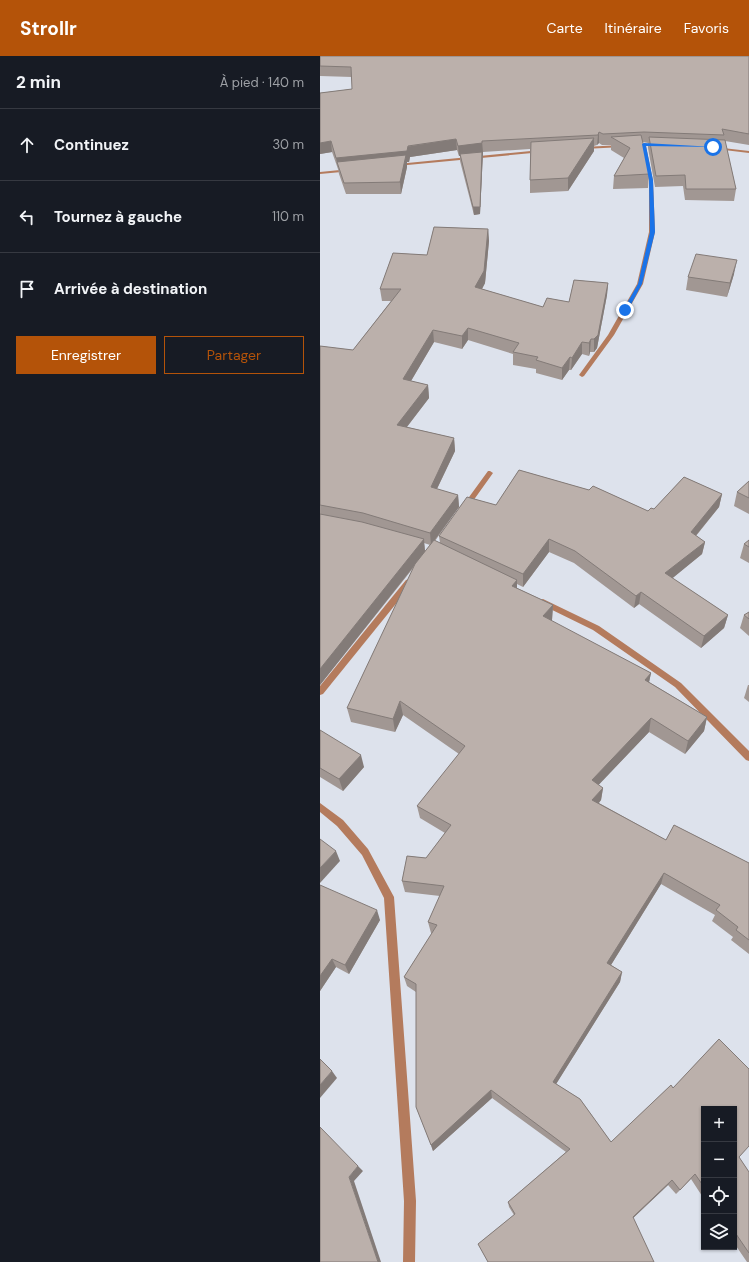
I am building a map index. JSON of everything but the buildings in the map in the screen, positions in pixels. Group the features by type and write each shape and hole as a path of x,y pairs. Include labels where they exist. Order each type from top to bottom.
{"street":[{"path":"579,149 644,144 667,145"},
{"path":"582,375 611,335 640,284 652,232 651,180 644,144"},
{"path":"713,147 749,152"},
{"path":"389,166 548,151"},
{"path":"320,173 358,169"},
{"path":"462,512 490,473"},
{"path":"320,692 415,574"},
{"path":"538,600 596,628 678,685 749,757"},
{"path":"320,807 340,823 365,852 390,897 410,1201 409,1262"}],"route":[{"path":"625,310 640,284 652,232 651,180 644,144 713,147"}]}
